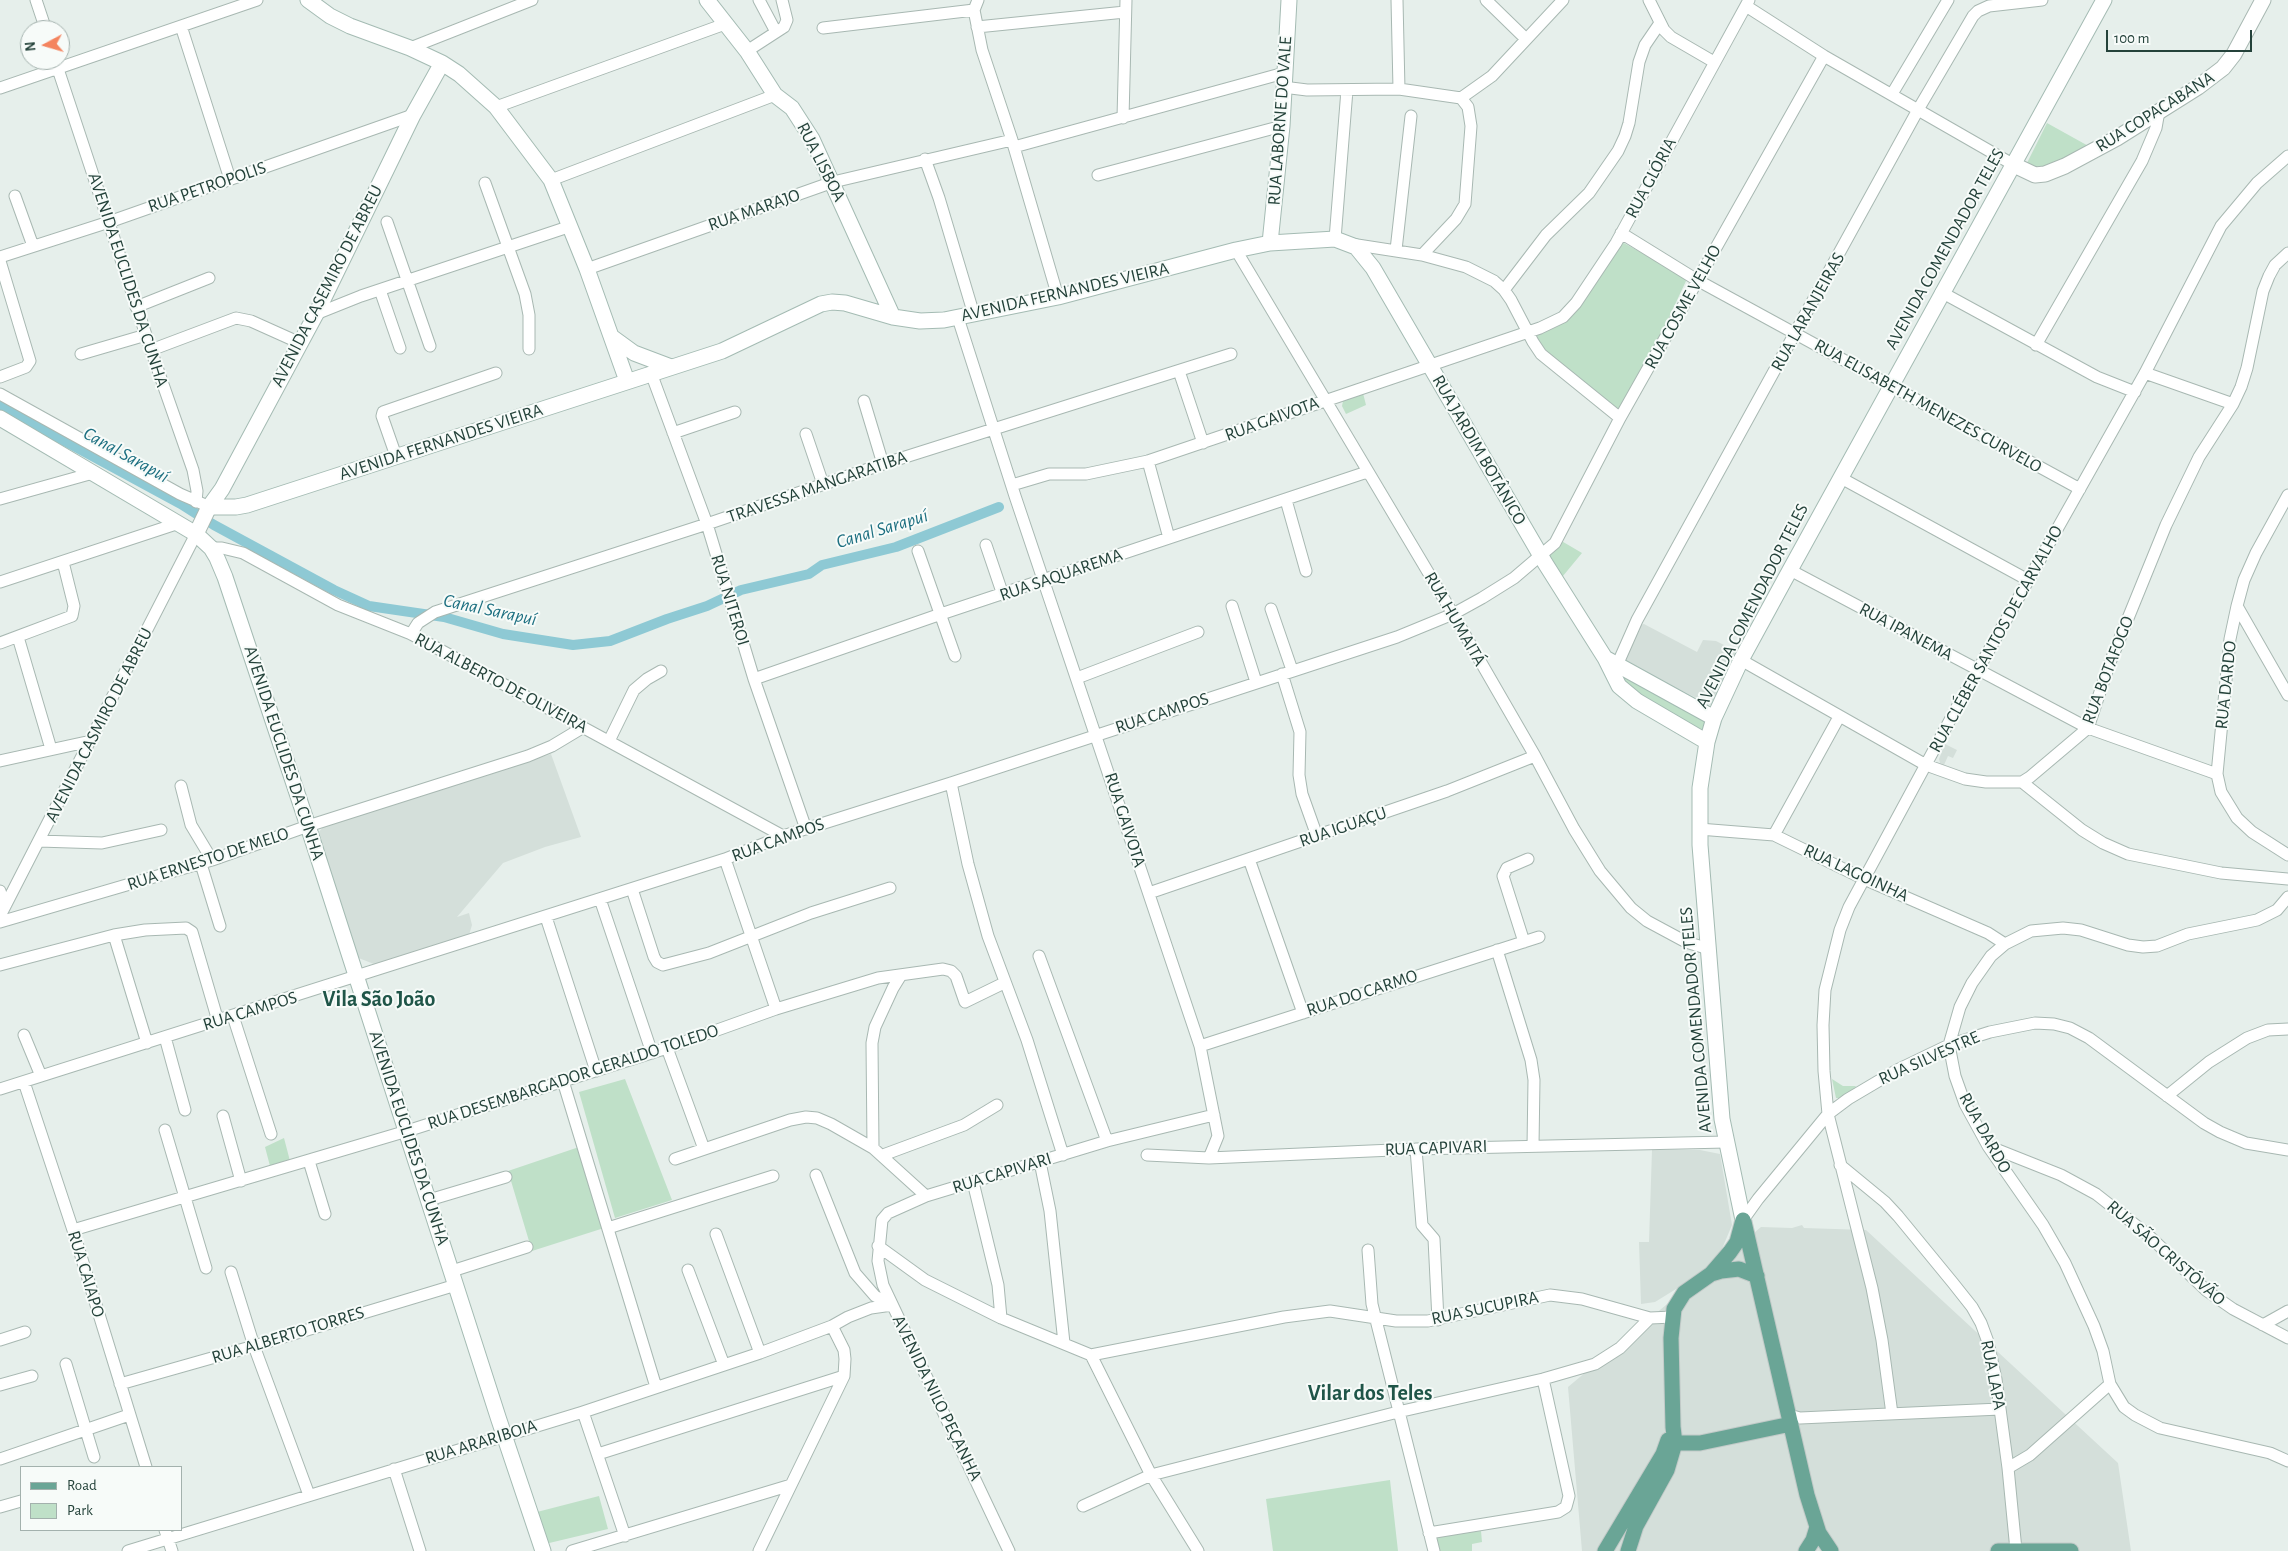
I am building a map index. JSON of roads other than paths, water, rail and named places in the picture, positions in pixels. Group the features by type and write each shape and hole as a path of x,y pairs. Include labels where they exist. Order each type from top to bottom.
{"main road":[{"path":"308,0 330,16 350,26 410,48 442,63 459,74 496,107 551,180 571,226 627,381"},
{"name":"RUA LISBOA","path":"707,0 747,51 775,95 785,102 800,118 833,182 893,317"},
{"name":"RUA LABORNE DO VALE","path":"1270,243 1282,126 1283,80 1289,0"},
{"name":"AVENIDA COMENDADOR TELES","path":"1831,1551 1817,1527 1807,1495 1793,1419 1756,1276 1726,1142 1718,1080 1700,829 1700,788 1707,742 1714,718 1741,660 1941,292 2014,165 2104,0"},
{"name":"RUA COPACABANA","path":"2014,165 2029,173 2044,174 2065,166 2117,138 2198,87 2223,68 2234,54 2263,0"},
{"name":"AVENIDA CASEMIRO DE ABREU","path":"201,516 222,489 316,314 413,115 442,63"},
{"name":"AVENIDA FERNANDES VIEIRA","path":"201,516 247,505 651,373 722,352 821,304 832,302 845,303 893,317 933,321 958,318 1058,298 1236,250 1270,243 1335,239 1351,244"},
{"name":"RUA JARDIM BOTÂNICO","path":"1351,244 1361,252 1373,268 1540,556 1612,665 1619,686 1637,701 1707,742"},
{"path":"611,336 634,354 671,367"},
{"path":"0,418 179,523 201,516"},
{"name":"AVENIDA EUCLIDES DA CUNHA","path":"201,516 211,548 226,576 504,1435 544,1551"},
{"name":"RUA JARDIM BOTÂNICO","path":"1612,665 1714,718"},
{"path":"1615,1534 1629,1545 1667,1470 1672,1437 1672,1317 1676,1304 1684,1293 1711,1274 1736,1242 1743,1220"},
{"path":"1711,1274 1728,1269 1739,1269 1756,1276"},
{"path":"1672,1437 1793,1419"},
{"path":"1605,1551 1672,1437"},
{"path":"1806,1551 1813,1540 1817,1527"},
{"path":"1998,1551 2063,1551"}],"street":[{"path":"36,0 43,20"},
{"path":"70,60 181,26 257,0"},
{"path":"410,48 532,0"},
{"path":"759,0 776,32"},
{"path":"747,51 784,27 786,20 782,0"},
{"path":"1397,0 1399,89"},
{"path":"1486,0 1526,39"},
{"path":"1422,255 1456,219 1465,204 1471,126 1468,107 1461,98 1492,76 1563,0"},
{"path":"1649,0 1660,23 1671,37 1714,62"},
{"path":"1887,92 1948,0"},
{"name":"RUA LARANJEIRAS","path":"1612,665 1919,108 1978,11 1989,6 2042,0"},
{"path":"1747,3 1824,56 1919,108 2014,165"},
{"name":"RUA GLÓRIA","path":"1528,332 1555,322 1570,311 1621,233 1747,3"},
{"path":"823,28 976,5 977,27 1058,298"},
{"path":"977,27 1126,6 1123,118"},
{"path":"1504,290 1546,235 1589,193 1618,151 1629,123 1639,62 1645,45 1660,23"},
{"path":"496,107 725,24"},
{"path":"181,26 230,179"},
{"name":"RUA COSME VELHO","path":"1540,556 1555,543 1620,418 1824,56"},
{"path":"0,88 42,70"},
{"name":"AVENIDA EUCLIDES DA CUNHA","path":"58,70 194,476 201,516"},
{"name":"RUA MARAJO","path":"587,269 833,182 925,159 1013,144 1283,80 1307,90 1399,89 1461,98"},
{"path":"1335,239 1346,90"},
{"path":"551,180 775,95"},
{"path":"2036,345 2142,161 2156,128 2159,111"},
{"name":"RUA PETROPOLIS","path":"0,257 109,222 413,115"},
{"path":"1396,250 1411,116"},
{"path":"1098,175 1282,126"},
{"name":"RUA CLÉBER SANTOS DE CARVALHO","path":"1892,1414 1882,1340 1872,1288 1828,1114 1824,1071 1823,1025 1825,990 1840,930 1849,907 1978,670 2135,392 2220,226 2257,183 2288,156"},
{"path":"925,159 939,198 974,315"},
{"path":"485,183 525,294 530,322 529,349"},
{"path":"15,196 33,246"},
{"path":"387,222 430,346"},
{"path":"316,314 380,290 571,226"},
{"name":"RUA ELISABETH MENEZES CURVELO","path":"1621,233 1698,280 2080,489"},
{"path":"1351,244 1422,255 1466,267 1494,282 1504,290 1537,348 1547,360 1620,418"},
{"name":"RUA HUMAITÁ","path":"1236,250 1453,614 1535,756 1578,836 1616,892 1647,921 1686,942 1709,949"},
{"name":"RUA BOTAFOGO","path":"2022,782 2088,728 2109,666 2172,511 2199,457 2233,404 2248,368 2264,291 2269,276 2275,265 2288,254"},
{"path":"0,261 30,361 26,367 0,377"},
{"path":"136,306 210,278"},
{"path":"380,290 400,348"},
{"path":"1941,292 2109,383 2135,392"},
{"path":"151,350 236,318 251,321 300,343"},
{"name":"RUA GAIVOTA","path":"958,318 1013,491 1200,1046 1218,1136 1208,1158"},
{"name":"RUA GAIVOTA","path":"1013,491 1049,474 1086,474 1148,461 1528,332"},
{"path":"81,354 146,335"},
{"name":"TRAVESSA MANGARATIBA","path":"411,634 422,620 435,612 883,464 1231,354"},
{"path":"1179,370 1203,443"},
{"path":"396,456 382,416 383,412 496,373"},
{"name":"RUA NITEROI","path":"651,373 706,524 754,679 806,829"},
{"path":"2145,373 2233,404"},
{"path":"0,394 201,516"},
{"path":"864,401 883,464"},
{"path":"673,433 735,412"},
{"path":"806,434 823,484"},
{"path":"1148,461 1169,538"},
{"name":"RUA SAQUAREMA","path":"754,679 941,614 1003,595 1367,472"},
{"path":"0,499 93,473"},
{"path":"1840,478 2028,580"},
{"name":"RUA DARDO","path":"2288,495 2256,553 2244,580 2237,606 2229,647 2216,774 2221,792 2238,818 2252,832 2288,855"},
{"path":"1286,500 1306,571"},
{"name":"AVENIDA CASMIRO DE ABREU","path":"2,911 91,741 201,516"},
{"path":"0,582 179,523"},
{"path":"986,545 1003,595"},
{"name":"RUA ALBERTO DE OLIVEIRA","path":"211,548 222,548 243,553 338,605 411,634 783,836"},
{"path":"918,551 954,656"},
{"name":"RUA CAMPOS","path":"1,1087 24,1082 357,978 726,859 783,836 952,783 1397,637 1453,614 1514,578 1540,556"},
{"path":"0,643 72,616 74,606 63,562"},
{"name":"RUA IPANEMA","path":"1790,570 2088,728 2216,774"},
{"path":"1232,606 1256,682"},
{"path":"2237,606 2288,695"},
{"path":"1271,609 1300,732 1299,775 1302,794 1317,836"},
{"path":"1077,678 1198,632"},
{"path":"18,637 51,749"},
{"path":"1741,660 1926,765 1965,779 1986,782 2022,782 2082,830 2103,843 2128,854 2221,874 2288,879"},
{"path":"609,741 634,690 661,671"},
{"path":"1774,835 1839,717"},
{"name":"RUA ERNESTO DE MELO","path":"0,922 201,864 308,826 528,756 552,746 582,728"},
{"path":"0,761 91,741"},
{"name":"RUA IGUAÇU","path":"1149,893 1447,791 1535,756"},
{"path":"952,783 976,899 1004,983 1027,1040 1063,1155"},
{"path":"181,786 191,825 212,860"},
{"name":"RUA LAGOINHA","path":"1700,829 1774,835 1864,879 1988,933 2005,944"},
{"path":"39,841 102,843 161,830"},
{"path":"726,859 776,1009"},
{"path":"1248,859 1303,1013"},
{"path":"1524,942 1503,876 1507,868 1528,859"},
{"path":"201,864 220,926"},
{"path":"632,889 654,957 657,962 663,965 686,960 811,913 890,888"},
{"path":"0,891 2,911"},
{"name":"RUA DARDO","path":"2288,898 2278,910 2257,920 2195,933 2157,946 2128,945 2081,930 2063,928 2032,931 2005,944 1991,956 1972,983 1960,1007 1950,1045 1955,1076 1965,1104 1988,1146 2043,1225 2065,1263 2094,1326 2110,1384 2124,1407 2147,1422 2166,1430 2270,1453 2288,1461"},
{"path":"600,899 652,1053"},
{"path":"546,917 596,1071"},
{"path":"0,965 114,935 179,927 186,928 192,932 218,1020"},
{"path":"114,935 147,1043"},
{"name":"RUA DO CARMO","path":"1200,1046 1538,938"},
{"path":"1497,950 1531,1060 1534,1080 1533,1146"},
{"path":"1039,956 1107,1140"},
{"name":"RUA DESEMBARGADOR GERALDO TOLEDO","path":"73,1230 407,1131 652,1053 776,1009 878,978 943,969 951,971 956,976 965,1002 1004,983"},
{"path":"878,1152 872,1043 875,1026 901,975"},
{"path":"233,1016 271,1134"},
{"name":"RUA SILVESTRE","path":"1743,1220 1828,1114 1848,1099 1872,1084 1950,1045 2014,1026 2035,1023 2054,1024 2070,1028 2089,1038 2204,1123 2220,1132 2246,1143 2288,1150"},
{"path":"2167,1096 2209,1062 2247,1038 2268,1030 2288,1029"},
{"path":"24,1035 41,1076"},
{"path":"165,1037 185,1110"},
{"path":"667,1048 704,1149"},
{"path":"562,1081 656,1387"},
{"name":"RUA CAIAPO","path":"24,1082 73,1230 146,1466"},
{"path":"878,1152 964,1125 997,1105"},
{"name":"RUA CAPIVARI","path":"892,1305 879,1274 878,1246 881,1224 885,1215 926,1196 1107,1140 1214,1115"},
{"path":"223,1116 241,1181"},
{"path":"675,1159 790,1120 806,1117 817,1118 878,1152 926,1196"},
{"path":"165,1130 206,1268"},
{"name":"RUA CAPIVARI","path":"1147,1155 1208,1158 1416,1149 1726,1142"},
{"name":"RUA SÃO CRISTÓVÃO","path":"1988,1146 2061,1176 2096,1194 2147,1234 2207,1291 2233,1310 2288,1338"},
{"path":"1416,1149 1422,1225 1434,1239 1438,1320"},
{"path":"309,1161 326,1214"},
{"path":"1040,1162 1050,1211 1064,1343"},
{"name":"RUA LAPA","path":"1840,1165 1898,1216 1972,1307 1988,1342 2008,1468 2016,1550"},
{"name":"AVENIDA NILO PEÇANHA","path":"816,1175 855,1273 865,1287 875,1296 892,1305 912,1342 1009,1551"},
{"path":"608,1228 773,1176"},
{"path":"429,1200 506,1177"},
{"path":"973,1182 998,1285 1001,1318"},
{"path":"716,1234 760,1353"},
{"path":"878,1246 924,1280 1001,1318 1090,1354 1151,1475 1198,1551"},
{"name":"RUA ALBERTO TORRES","path":"120,1384 254,1346 454,1278 527,1247"},
{"path":"1368,1250 1371,1298 1434,1551"},
{"path":"688,1270 724,1365"},
{"path":"231,1272 254,1346 309,1495"},
{"name":"RUA SUCUPIRA","path":"1090,1354 1284,1317 1330,1311 1408,1322 1438,1320 1550,1295 1582,1299 1650,1318 1672,1317"},
{"name":"RUA ARARIBOIA","path":"182,1530 309,1495 583,1412 760,1353 832,1326 871,1308 892,1305"},
{"path":"2263,1325 2288,1311"},
{"path":"1083,1506 1151,1475 1398,1412 1543,1379 1595,1364 1620,1348 1650,1318"},
{"path":"759,1551 844,1376 844,1350 832,1326"},
{"path":"0,1340 25,1332"},
{"path":"66,1364 94,1457"},
{"path":"0,1385 32,1376"},
{"path":"598,1454 844,1376"},
{"path":"1430,1533 1558,1512 1566,1508 1569,1496 1543,1379"},
{"path":"2008,1468 2030,1455 2110,1384"},
{"path":"1793,1419 2000,1409"},
{"path":"583,1412 625,1536"},
{"path":"0,1459 129,1415"},
{"path":"394,1469 420,1551"},
{"path":"572,1551 792,1486"},
{"path":"0,1507 20,1501"},
{"path":"167,1534 172,1551"},
{"name":"RUA ARARIBOIA","path":"128,1551 167,1534"}],"waterway":[{"name":"Canal Sarapuí","path":"0,406 181,504 214,525 334,590 369,606 444,617 503,634 573,645 610,641 707,606 741,590 809,574 822,565 896,547 999,507"}],"district":[{"name":"Vila São João","path":"379,999"},
{"name":"Vilar dos Teles","path":"1370,1393"}]}
